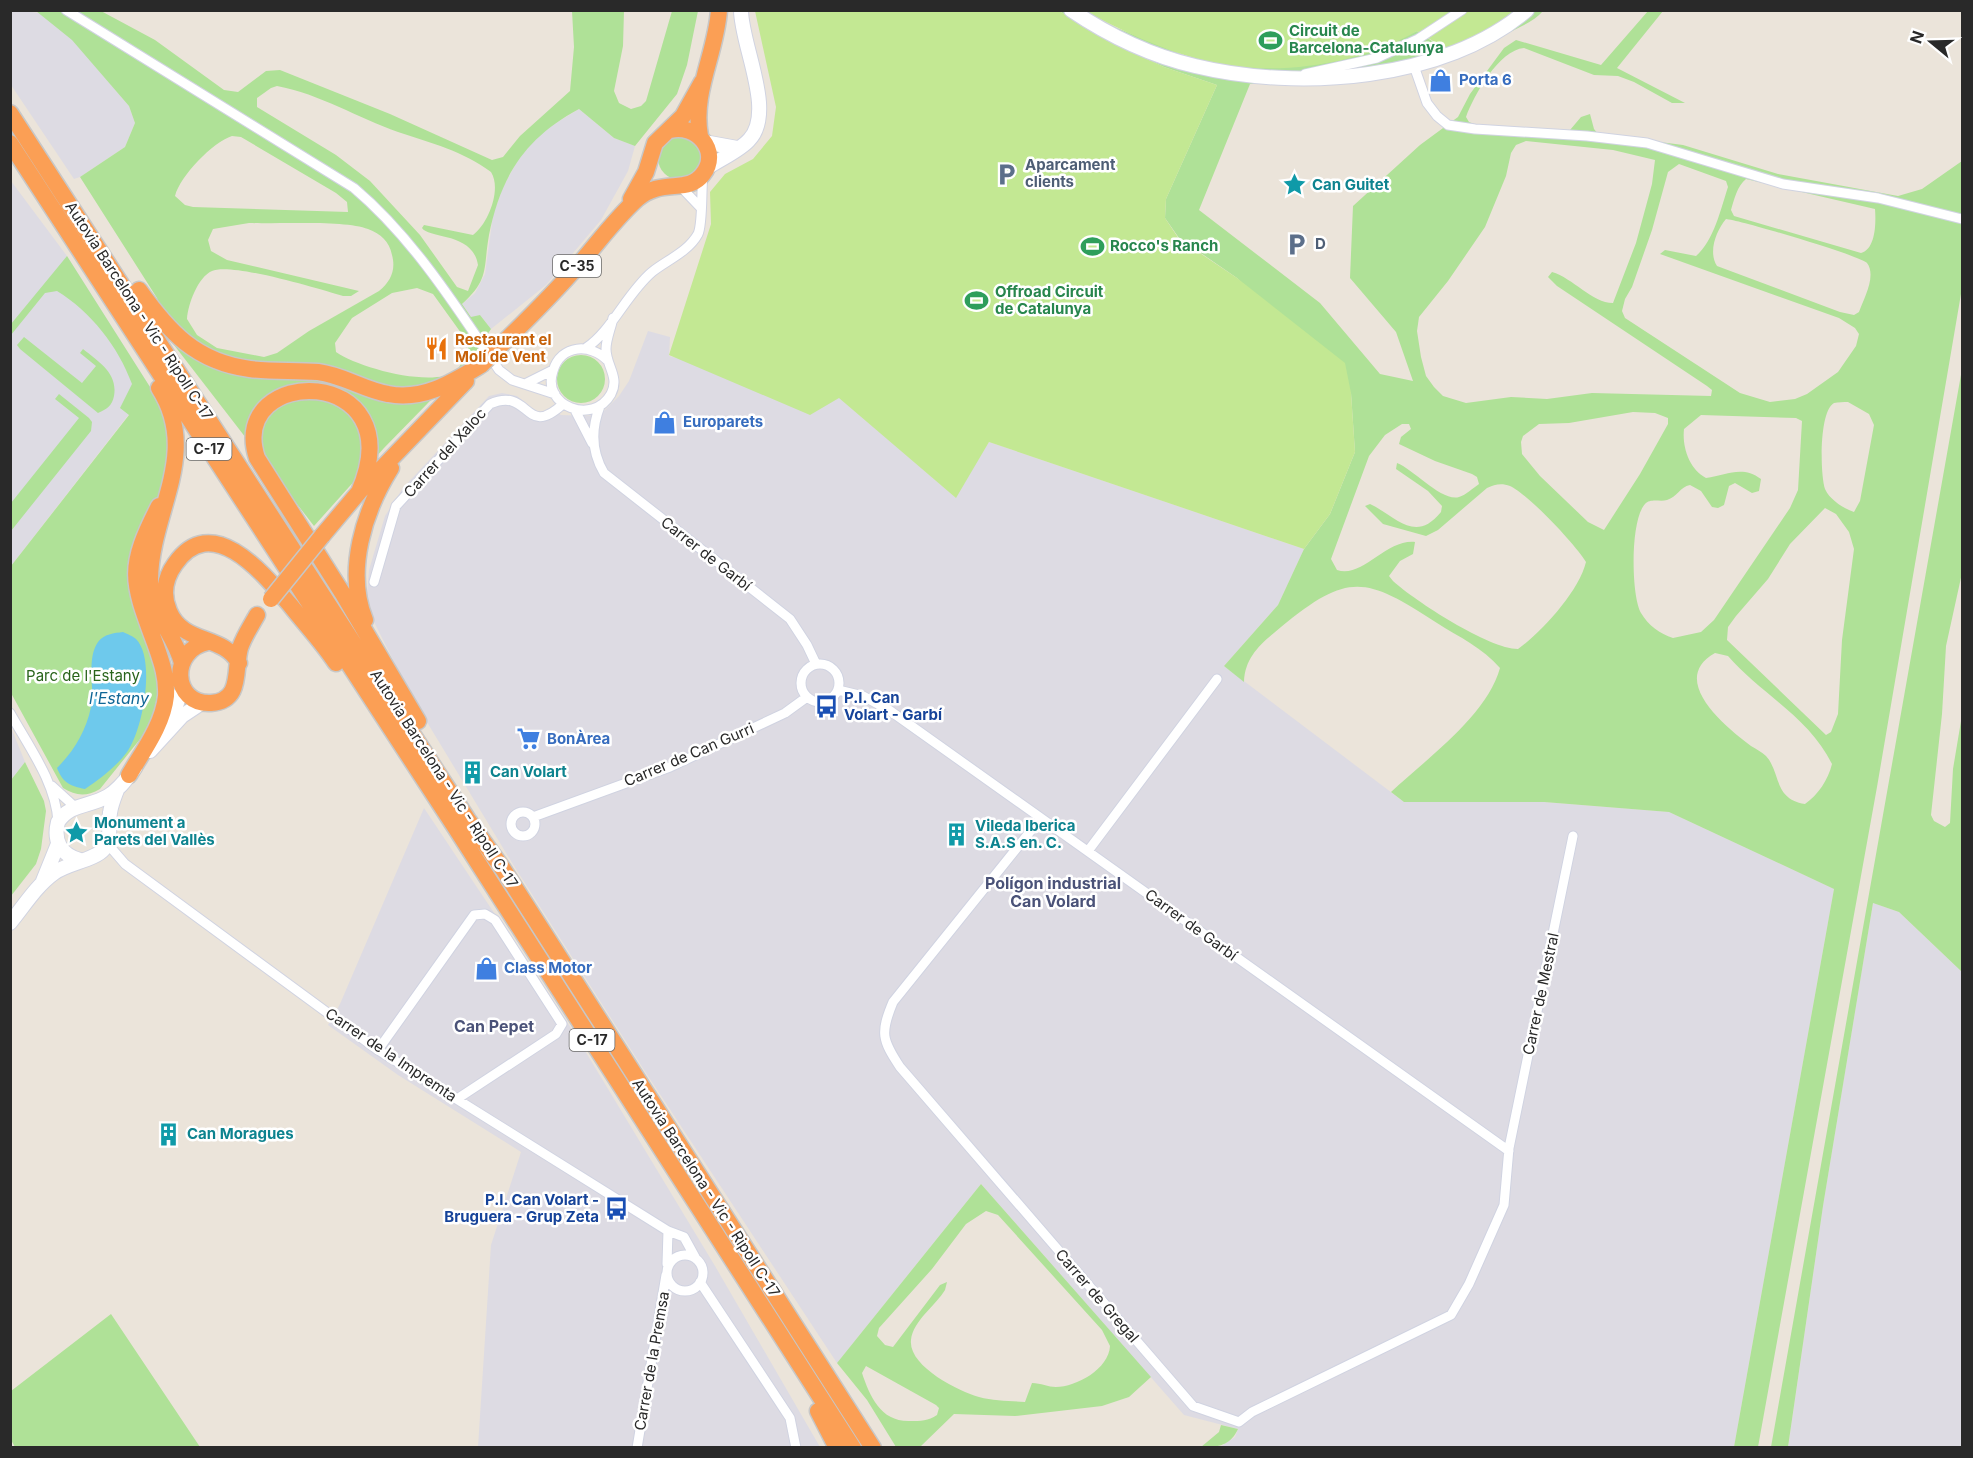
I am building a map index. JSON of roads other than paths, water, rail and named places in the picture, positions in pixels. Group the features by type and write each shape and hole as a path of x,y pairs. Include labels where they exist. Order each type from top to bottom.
{"highway":[{"name":"C-35","path":"182,663 190,650 236,633 257,615 359,492 566,279 622,214 646,193 661,186 693,184 705,171 709,157 702,139 697,113 702,82 715,42 719,10"},
{"name":"C-35","path":"622,214 642,181 658,139 683,116 702,82"},
{"name":"Autovia Barcelona - Vic - Ripoll C-17","path":"10,113 108,261 770,1317"},
{"path":"670,130 688,130 702,139"},
{"name":"Autovia Barcelona - Vic - Ripoll C-17","path":"10,143 461,823 503,869 873,1448"},
{"path":"651,157 656,174 675,185"},
{"path":"84,257 108,310 165,398 177,445 169,490 152,559 151,595 158,617 175,643 182,663 180,675 183,687 194,699 203,702"},
{"path":"108,261 132,279 169,330 195,349 227,364 249,369 319,372 387,394 403,396 431,392 481,365"},
{"path":"359,492 369,466 371,444 364,422 352,406 332,394 310,389 285,394 264,411 256,423 253,436 257,458 376,649 456,784 461,823"},
{"path":"376,649 359,598 357,578 361,539 377,492 410,437"},
{"path":"129,775 154,733 165,701 164,672 138,597 135,569 139,546 169,490"},
{"path":"238,663 230,650 192,636 176,624 166,605 165,593 168,576 182,556 196,548 215,545 243,555 281,595 328,651 407,764 461,823"},
{"name":"C-35","path":"203,702 223,700 237,684 240,650 257,615"},
{"path":"770,1317 837,1448"},
{"name":"C-17","path":"770,1317 853,1448"}],"street":[{"path":"66,10 354,188 374,205 413,249 499,370 512,380 555,394"},
{"path":"527,383 553,370 566,353 586,348 594,343 622,304 652,272 693,242 701,224 700,207 705,171 753,135 760,106 745,44 741,10"},
{"path":"1071,10 1125,40 1192,66 1227,73 1300,78 1365,74 1414,66 1468,49 1490,37 1527,10"},
{"path":"1300,78 1308,73 1377,58 1418,39 1462,10"},
{"path":"1414,66 1427,102 1437,116 1448,125 1475,129 1587,135 1647,143 1783,184 1878,198 1962,219"},
{"path":"702,139 737,148"},
{"path":"675,185 700,207"},
{"path":"553,370 551,382 555,394 563,404 575,410 588,411 600,406 613,389 614,374 606,350 613,318"},
{"path":"586,348 602,355 608,361"},
{"name":"Carrer del Xaloc","path":"374,582 396,506 490,404 499,400 511,400 526,408 535,417 542,418 550,417 563,404"},
{"name":"Carrer de Garbí","path":"594,447 594,424 600,406"},
{"name":"Carrer de Garbí","path":"575,410 594,447 599,464 610,480 790,619 816,664"},
{"path":"823,664 835,671 839,682 838,690 832,698 823,702 807,697 802,688 802,678 809,667 823,664"},
{"path":"1088,851 1217,679"},
{"path":"164,734 177,708 183,687"},
{"name":"Carrer de Garbí","path":"838,690 863,696 889,710 1509,1151"},
{"name":"Carrer de Can Gurri","path":"533,817 670,767 785,713 807,697"},
{"path":"58,822 65,812 97,802 117,790 164,734 188,711 203,702"},
{"path":"10,713 47,779 58,793 80,806 102,814 109,830 112,849 125,864"},
{"path":"10,923 41,883 58,844 57,809 47,779"},
{"path":"41,883 55,873 105,848 117,790"},
{"name":"Carrer de Gregal","path":"1041,818 893,1002 884,1023 884,1043 900,1067 1192,1406 1239,1422 1252,1412 1451,1315 1469,1284 1504,1205 1509,1151"},
{"name":"Carrer de Mestral","path":"1509,1151 1573,836"},
{"path":"58,844 67,855 87,859 112,859 125,864"},
{"name":"Carrer de la Impremta","path":"125,864 378,1050 668,1231 684,1237 695,1257"},
{"path":"378,1050 474,915 485,914 495,920 562,1024 556,1034 457,1100"},
{"path":"667,1271 678,1255 695,1257 702,1266 700,1282 692,1290 681,1291 671,1285 667,1271 668,1231"},
{"name":"Carrer de la Premsa","path":"637,1448 667,1271"},
{"path":"700,1282 790,1418 796,1448"}],"water":[{"name":"l'Estany","path":"123,632 136,639 142,649 145,662 145,695 138,728 127,752 113,767 85,789 75,787 65,780 57,768 69,755 89,716 94,649 103,637"}],"place":[{"name":"Circuit de Barcelona-Catalunya","path":"1271,40"},
{"name":"Porta 6","path":"1441,80"},
{"name":"Aparcament clients","path":"1007,174"},
{"name":"Can Guitet","path":"1294,185"},
{"name":"D","path":"1297,244"},
{"name":"Rocco's Ranch","path":"1092,246"},
{"name":"Offroad Circuit de Catalunya","path":"977,301"},
{"name":"Restaurant el Molí de Vent","path":"437,349"},
{"name":"Europarets","path":"665,422"},
{"name":"P.I. Can Volart - Garbí","path":"826,707"},
{"name":"BonÀrea","path":"529,739"},
{"name":"Can Volart","path":"472,772"},
{"name":"Monument a Parets del Vallès","path":"76,832"},
{"name":"Vileda Iberica S.A.S en. C.","path":"957,835"},
{"name":"Class Motor","path":"486,968"},
{"name":"Can Moragues","path":"169,1134"},
{"name":"P.I. Can Volart - Bruguera - Grup Zeta","path":"617,1209"}],"district":[{"name":"Polígon industrial Can Volard","path":"1053,892"},
{"name":"Can Pepet","path":"494,1026"}],"park label":[{"name":"Parc de l'Estany","path":"83,676"}]}
